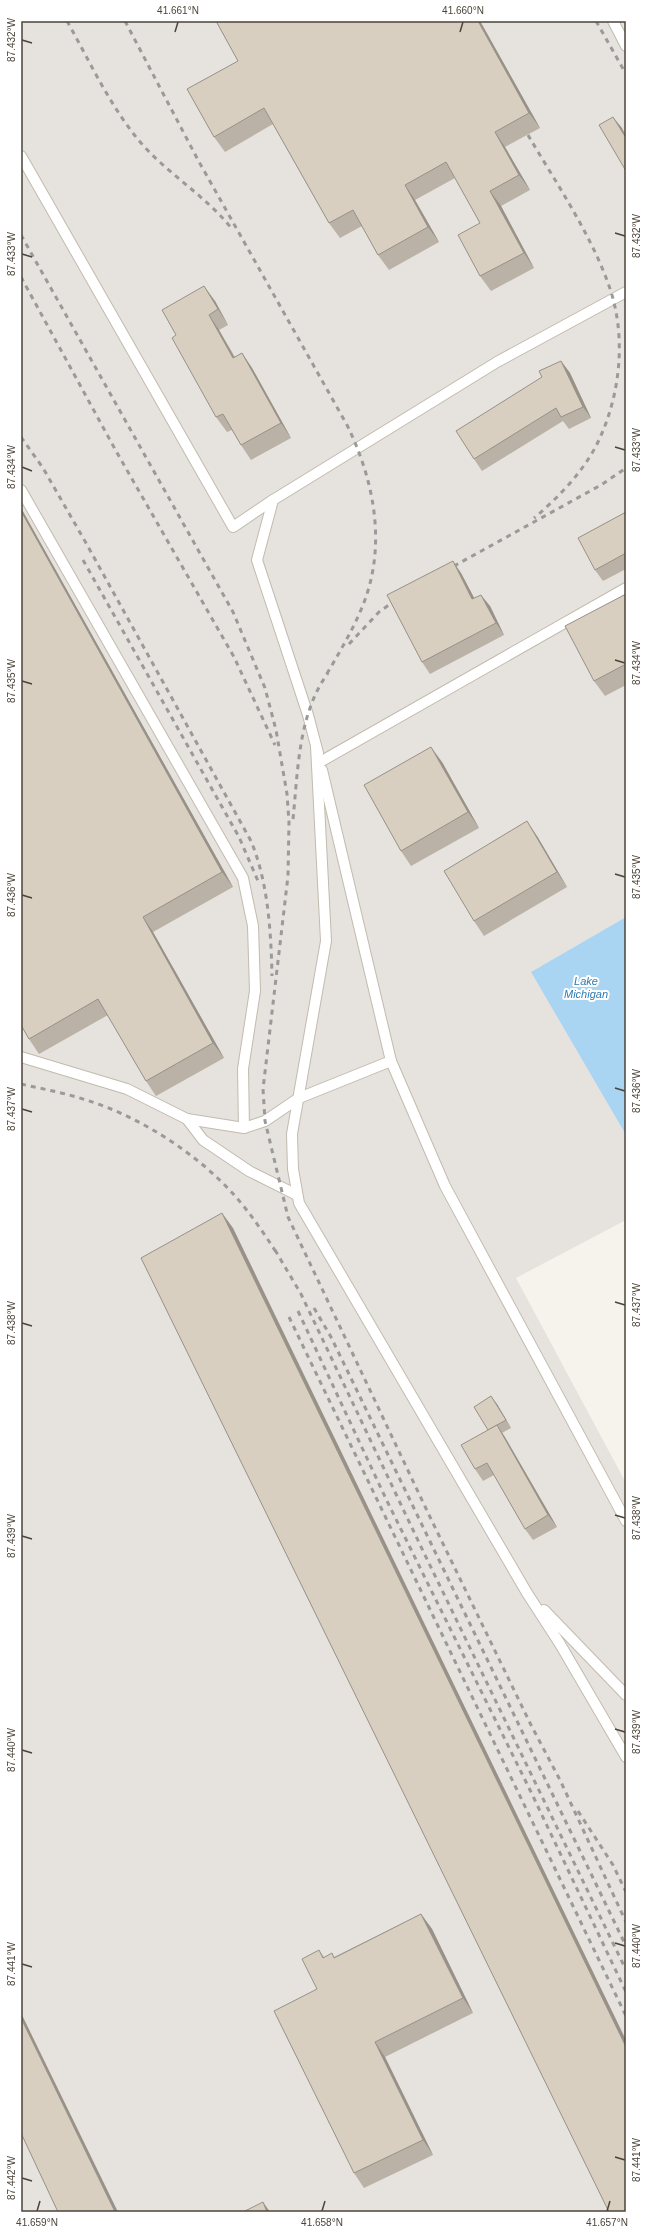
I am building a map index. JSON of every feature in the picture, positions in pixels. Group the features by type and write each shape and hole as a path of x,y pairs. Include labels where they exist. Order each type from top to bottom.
{"lane":[{"path":"613,21 626,46"},
{"path":"21,156 233,527 273,500 497,362 626,292"},
{"path":"21,490 243,878 253,926 255,991 243,1069 244,1128"},
{"path":"273,500 257,560 308,715 391,1061 445,1186 626,1521"},
{"path":"320,762 626,588"},
{"path":"316,746 326,941 292,1134 293,1169 299,1202 527,1593 560,1644 626,1757"},
{"path":"21,1057 126,1089 187,1119 244,1128 264,1121 299,1098 391,1061"},
{"path":"187,1119 203,1140 249,1171 298,1195"},
{"path":"527,1593 626,1695"}],"shaded area":[{"path":"21,21 626,21 626,917 531,972 626,1135 626,1220 516,1278 626,1483 626,2212 21,2212"}],"water":[{"name":"Lake Michigan","path":"626,917 626,1135 531,972"}],"building":[{"path":"216,21 478,21 529,113 495,132 519,175 490,191 524,253 480,276 458,235 480,223 446,162 405,185 428,227 378,255 353,210 329,223 264,108 214,137 187,89 238,61"},
{"path":"613,117 626,138 626,171 599,125"},
{"path":"204,286 218,309 209,315 233,358 242,353 281,423 241,445 223,414 216,417 172,338 176,335 162,310"},
{"path":"561,361 583,407 561,417 556,408 474,459 456,431 542,377 539,371"},
{"path":"21,511 222,872 143,917 213,1043 146,1081 98,999 29,1039 21,1025"},
{"path":"626,512 626,553 595,570 578,538"},
{"path":"453,561 472,599 481,595 496,623 422,662 387,595"},
{"path":"626,594 626,664 594,681 565,626"},
{"path":"431,747 468,812 401,851 364,785"},
{"path":"527,821 557,872 474,921 444,871"},
{"path":"222,1213 626,2047 626,2212 609,2212 141,1258"},
{"path":"491,1396 506,1420 488,1430 474,1407"},
{"path":"497,1425 548,1515 525,1529 487,1463 475,1469 461,1445"},
{"path":"421,1914 463,1998 375,2042 423,2140 354,2173 274,2011 317,1989 302,1959 319,1950 323,1958 332,1953 334,1958"},
{"path":"21,2018 115,2212 58,2212 21,2133"},
{"path":"263,2202 267,2212 243,2212"}],"railway":[{"path":"67,21 110,100 141,143 163,165 211,206 232,229"},
{"path":"125,21 198,160 347,425 364,468 370,490 376,536 370,582 363,605 355,623 325,677"},
{"path":"596,21 626,74"},
{"path":"528,135 582,226 601,264 614,303 618,323 619,343 619,364 612,404 598,442 578,474 552,502 534,518"},
{"path":"21,235 233,612 265,688 276,730 287,794 289,822 288,876 263,1089 265,1121 288,1217 430,1517 531,1725 560,1780 626,1922"},
{"path":"21,277 116,451 234,657 275,745"},
{"path":"21,437 43,468 86,543 251,841 257,857 268,907 272,976"},
{"path":"445,571 601,485 626,468"},
{"path":"83,560 239,837 258,881"},
{"path":"349,644 379,612 400,597"},
{"path":"293,819 298,763 305,725 318,689 328,673"},
{"path":"21,1084 70,1095 106,1107 147,1126 186,1151 220,1180 235,1196 263,1232 278,1255"},
{"path":"275,1250 301,1294 423,1551 626,1970"},
{"path":"314,1308 331,1337 626,1946"},
{"path":"298,1311 387,1501 531,1792 626,1992"},
{"path":"289,1317 626,2016"},
{"path":"578,1811 613,1865 626,1892"}]}
